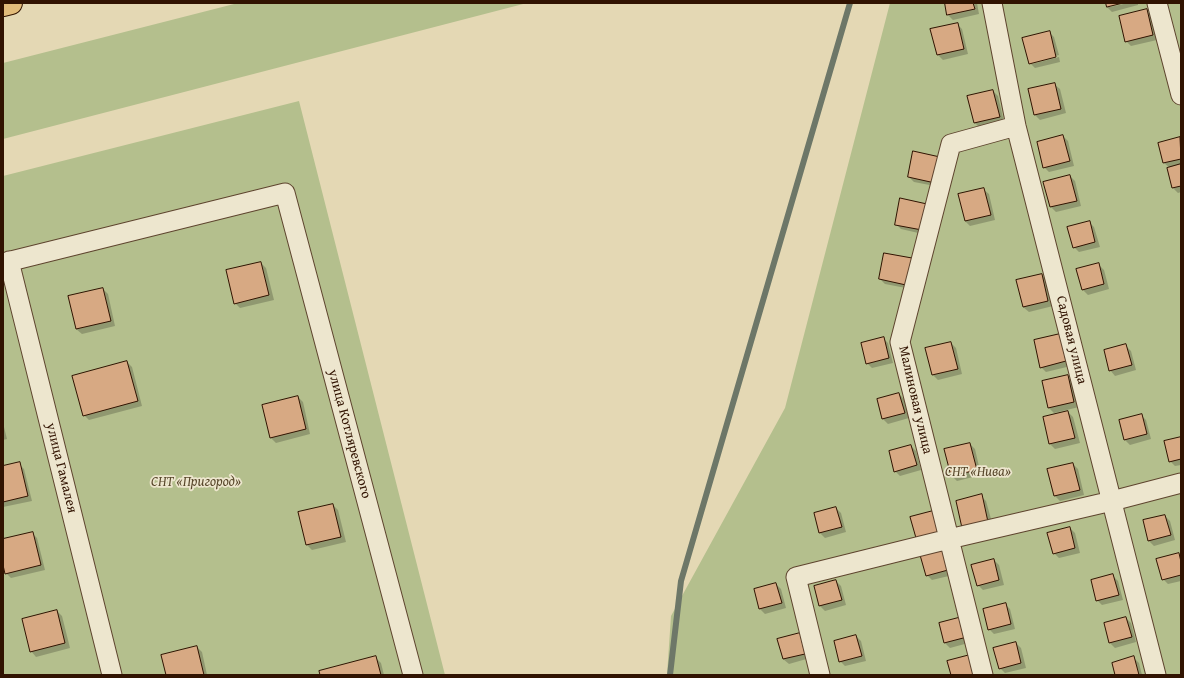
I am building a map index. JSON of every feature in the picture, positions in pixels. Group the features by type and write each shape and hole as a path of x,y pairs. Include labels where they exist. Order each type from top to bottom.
{"main road":[{"path":"3,5 11,3"}],"street":[{"name":"Садовая улица","path":"992,3 1016,126 1156,675"},
{"path":"1157,3 1181,95"},
{"name":"Малиновая улица","path":"983,675 900,342 951,144 1016,126"},
{"name":"улица Котляревского","path":"6,262 285,193 413,675"},
{"name":"улица Гамалея","path":"6,262 112,675"},
{"path":"820,675 796,577 1181,483"}],"green space":[{"path":"238,3 527,3 3,139 3,63"},
{"name":"СНТ «Нива»","path":"890,3 1181,3 1181,675 667,675 671,616 785,408"},
{"name":"СНТ «Пригород»","path":"299,101 445,675 3,675 3,176"}],"building":[{"path":"945,3 973,3 975,9 947,15"},
{"path":"1106,3 1123,3 1107,7"},
{"path":"1147,9 1153,35 1125,42 1119,16"},
{"path":"958,23 964,49 937,55 930,29"},
{"path":"1050,31 1056,57 1029,64 1022,38"},
{"path":"1055,83 1061,109 1034,115 1028,89"},
{"path":"993,90 1000,117 974,123 967,96"},
{"path":"1063,135 1070,161 1043,168 1037,142"},
{"path":"1180,137 1181,159 1163,163 1158,143"},
{"path":"913,151 940,157 935,183 908,177"},
{"path":"1181,164 1181,186 1172,188 1167,168"},
{"path":"1070,175 1077,201 1050,207 1043,182"},
{"path":"984,188 991,215 965,221 958,194"},
{"path":"900,198 927,204 922,230 895,225"},
{"path":"1090,221 1095,242 1073,248 1067,227"},
{"path":"884,253 912,258 906,285 879,279"},
{"path":"261,262 269,295 234,304 226,270"},
{"path":"1099,263 1104,284 1082,290 1076,269"},
{"path":"1042,274 1048,301 1023,307 1016,280"},
{"path":"103,288 111,321 76,329 68,296"},
{"path":"1060,334 1066,361 1040,368 1034,340"},
{"path":"884,337 889,358 866,364 861,343"},
{"path":"951,342 958,369 932,375 925,348"},
{"path":"1126,344 1132,365 1109,371 1104,350"},
{"path":"127,361 138,401 83,416 72,376"},
{"path":"1068,375 1074,402 1048,408 1042,381"},
{"path":"899,393 905,413 882,419 877,399"},
{"path":"298,396 306,429 270,438 262,405"},
{"path":"1068,411 1075,438 1049,444 1043,417"},
{"path":"1142,414 1147,434 1124,440 1119,420"},
{"path":"1181,437 1181,459 1169,462 1164,441"},
{"path":"970,443 977,470 951,476 944,449"},
{"path":"911,445 917,465 894,472 889,451"},
{"path":"20,462 28,496 3,502 3,466"},
{"path":"1073,463 1080,490 1054,496 1047,469"},
{"path":"982,494 988,522 962,528 956,501"},
{"path":"333,504 341,537 306,545 298,512"},
{"path":"836,507 842,527 819,533 814,513"},
{"path":"933,511 938,532 916,538 910,517"},
{"path":"1165,515 1171,535 1148,541 1143,520"},
{"path":"1070,527 1075,548 1053,554 1047,533"},
{"path":"33,532 41,565 5,574 3,565 3,539"},
{"path":"943,549 948,570 926,576 920,555"},
{"path":"1179,553 1181,575 1162,580 1156,559"},
{"path":"994,559 999,580 977,586 971,565"},
{"path":"1113,574 1119,595 1096,601 1091,580"},
{"path":"836,580 842,600 819,606 814,586"},
{"path":"776,583 782,603 759,609 754,589"},
{"path":"1006,603 1011,624 988,630 983,609"},
{"path":"57,610 65,643 30,652 22,619"},
{"path":"962,617 967,637 944,643 939,623"},
{"path":"1126,617 1132,637 1109,643 1104,623"},
{"path":"800,633 805,654 783,659 777,639"},
{"path":"856,635 862,656 839,662 834,641"},
{"path":"1016,642 1021,663 999,669 993,648"},
{"path":"197,646 204,675 166,675 161,655"},
{"path":"970,655 975,675 951,675 947,661"},
{"path":"376,656 381,675 320,675 319,671"},
{"path":"1134,656 1139,675 1115,675 1112,663"}],"waterway":[{"path":"670,675 681,581 850,3"}]}
